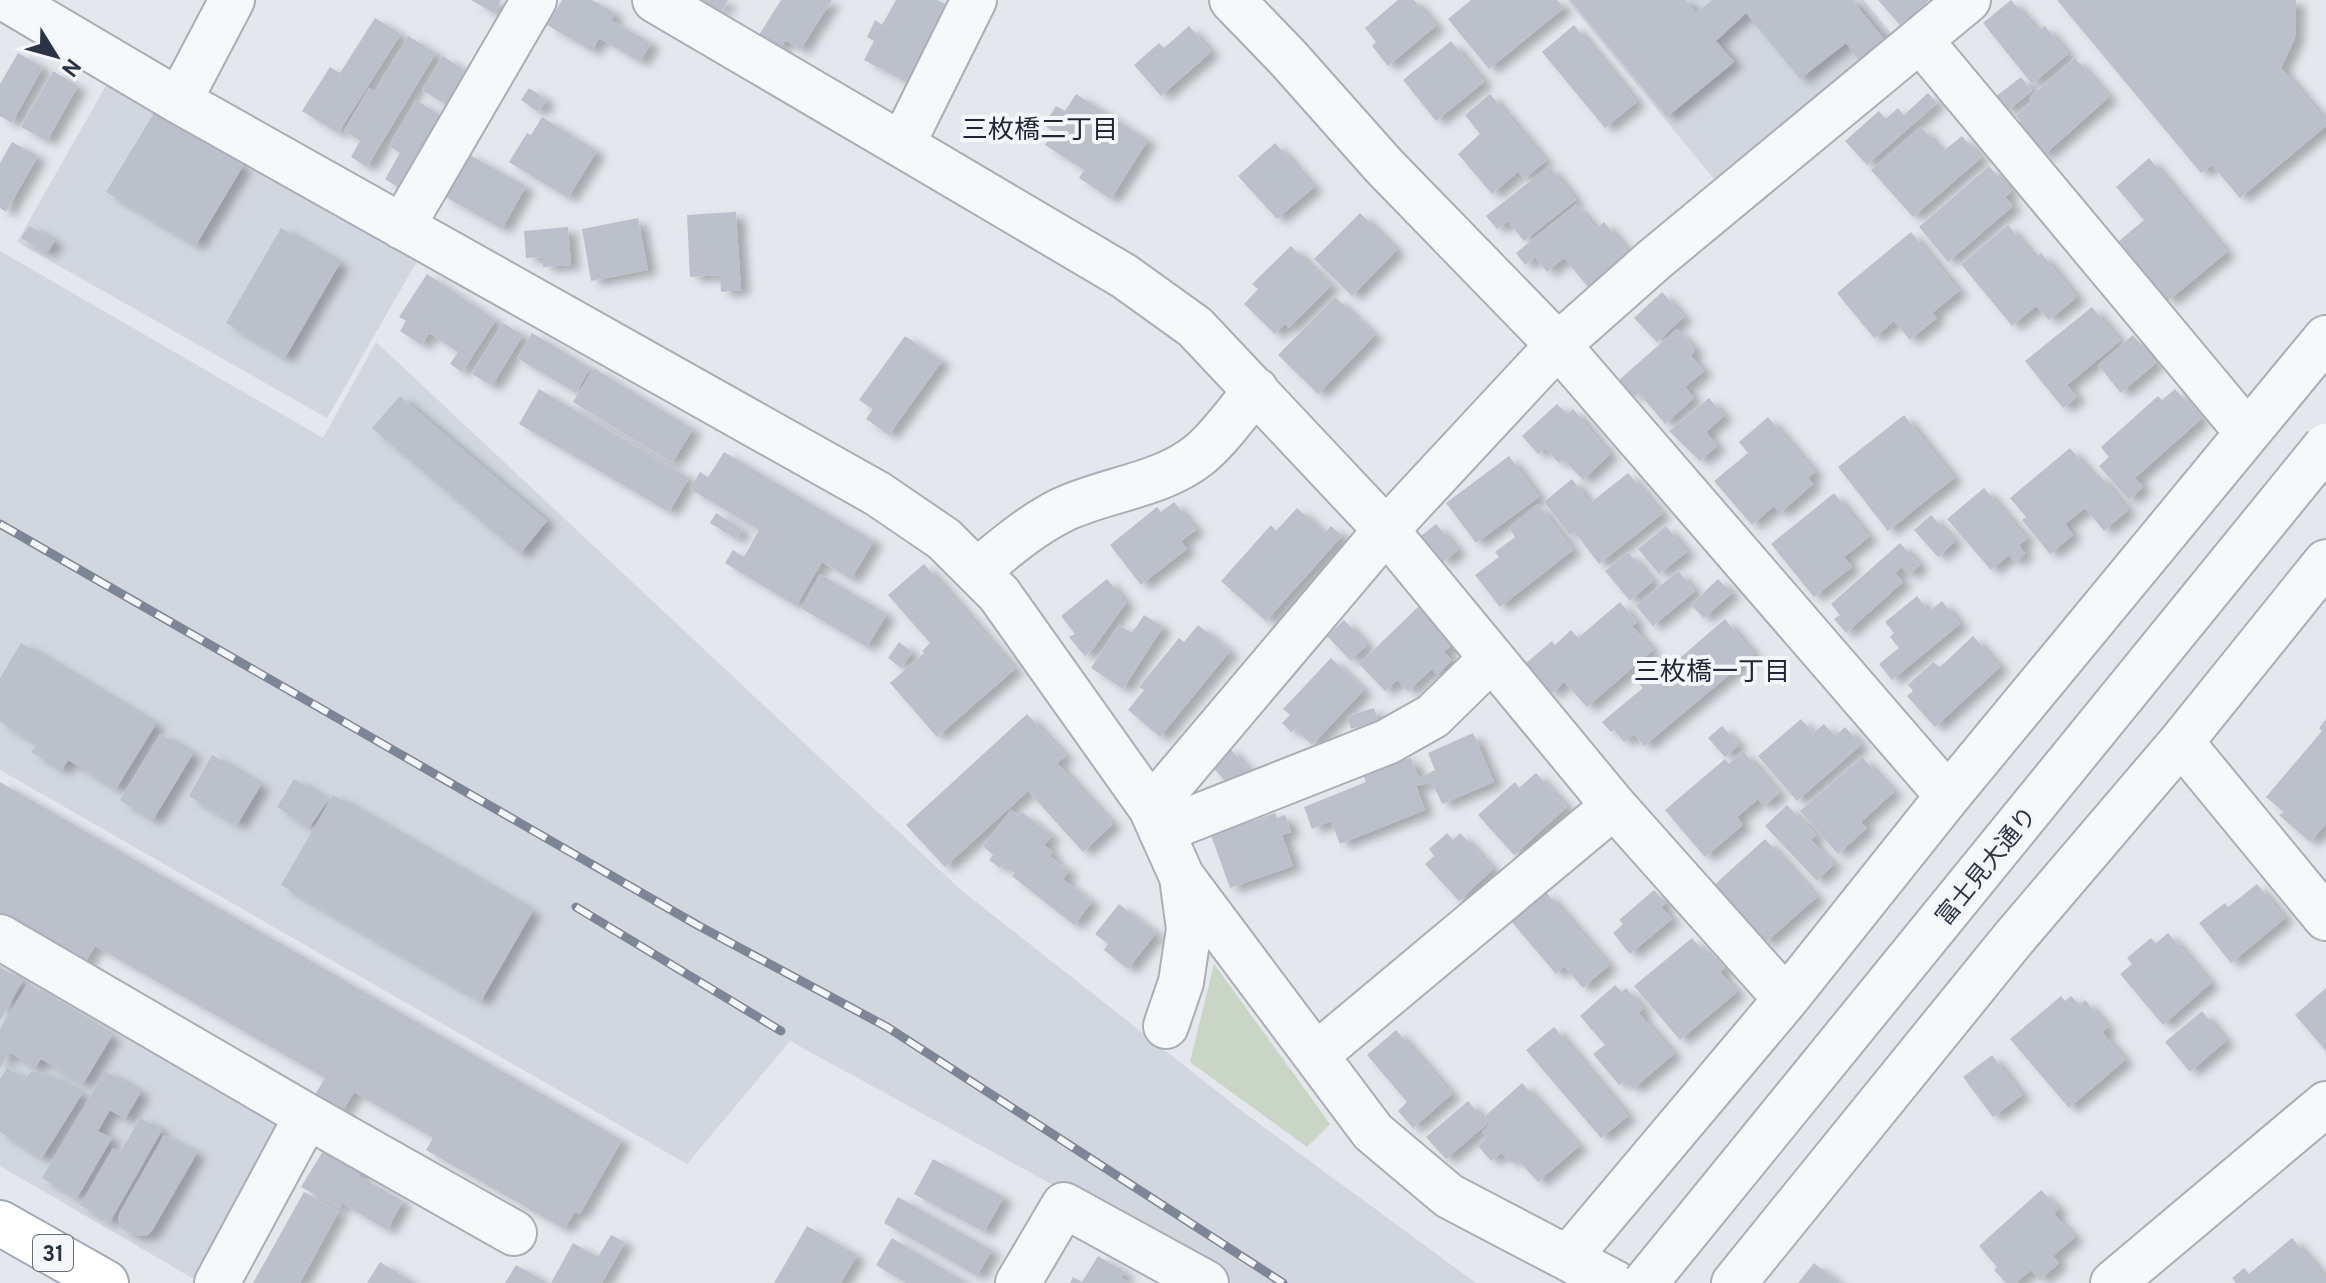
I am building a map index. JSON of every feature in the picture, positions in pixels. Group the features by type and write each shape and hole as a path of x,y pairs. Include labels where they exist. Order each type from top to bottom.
{"main road":[{"name":"31","path":"0,1223 106,1283"}],"street":[{"path":"8,0 179,101 878,494 944,539 999,594 1156,820 1182,877 1373,1132 1449,1196 1615,1283"},
{"path":"179,101 232,0"},
{"path":"402,227 534,0"},
{"path":"655,0 1124,276 1195,327 1386,530 1614,806 1786,999"},
{"path":"902,145 974,0"},
{"path":"1232,0 1384,166 1558,345 1948,796"},
{"path":"1156,820 1386,530 1558,345 1655,259 1968,0"},
{"path":"1920,40 2247,432"},
{"path":"1568,1258 1786,999 1948,796 2326,338"},
{"path":"977,571 1029,529 1064,509 1161,476 1200,455 1256,390"},
{"name":"富士見大通り","path":"1645,1283 2326,446"},
{"path":"1734,1283 2013,939 2181,742 2326,562"},
{"path":"1156,820 1387,742 1433,716 1492,658"},
{"path":"2181,742 2326,918"},
{"path":"1316,1055 1614,806"},
{"path":"1166,1026 1181,982 1189,929 1182,877"},
{"path":"0,937 514,1233"},
{"path":"2113,1283 2326,1104"},
{"path":"217,1283 307,1116"},
{"path":"1018,1283 1064,1205 1206,1283"}],"shaded area":[{"path":"1567,0 1864,0 1895,38 1718,184"},
{"path":"107,84 417,261 327,418 17,242"},
{"path":"0,251 323,438 376,342 961,890 1247,1115 1476,1283 1232,1283 790,1041 687,1164 0,770"},
{"path":"0,958 279,1118 194,1279 0,1166"}],"green space":[{"path":"1214,964 1330,1124 1307,1147 1190,1062"}],"building":[{"path":"471,0 501,0 494,13"},
{"path":"562,0 592,0 615,13 611,20 651,43 640,62 599,38 592,51 547,25"},
{"path":"701,0 728,0 721,12"},
{"path":"781,0 832,0 800,50 786,40 780,49 759,35"},
{"path":"896,0 937,0 946,5 906,82 864,60 874,41 867,37 875,20 882,25"},
{"path":"1398,0 1414,0 1436,26 1388,66 1372,46 1376,42 1365,28"},
{"path":"1471,0 1557,0 1564,8 1489,69 1448,19"},
{"path":"1570,0 1685,0 1696,13 1712,0 1852,0 1884,39 1858,59 1846,43 1800,79 1746,13 1716,41 1734,62 1667,117"},
{"path":"1878,0 1929,0 1900,25"},
{"path":"2011,0 2038,31 2045,26 2068,54 2032,84 1983,23"},
{"path":"2057,0 2296,0 2295,38 2281,68 2326,121 2326,126 2240,198 2212,165 2201,173"},
{"path":"375,18 401,34 338,133 302,111 330,67 340,73"},
{"path":"1574,25 1637,102 1605,128 1542,52"},
{"path":"1189,26 1211,52 1161,96 1134,65 1159,43 1164,48"},
{"path":"408,36 436,53 367,167 351,157 360,141 344,131 369,88 375,92"},
{"path":"1451,41 1484,82 1436,121 1403,80"},
{"path":"18,53 43,67 12,123 0,116 0,84"},
{"path":"443,56 470,74 448,106 422,90"},
{"path":"2075,58 2109,97 2043,156 2015,125 2020,121 2016,116 2032,102 2029,98"},
{"path":"53,71 78,86 47,141 21,127"},
{"path":"2021,77 2032,91 2006,112 1995,97"},
{"path":"529,88 547,100 538,112 521,100"},
{"path":"1928,93 1937,103 1867,165 1845,141 1879,111 1886,119 1898,108 1904,115"},
{"path":"1076,94 1148,140 1111,199 1079,178 1084,170 1045,145 1054,132 1044,125 1056,106 1065,111"},
{"path":"1490,94 1546,161 1524,179 1518,172 1492,194 1458,154 1480,134 1465,115"},
{"path":"416,100 445,118 402,190 385,179 400,153 389,146"},
{"path":"154,113 243,166 196,245 106,192"},
{"path":"542,117 597,151 568,198 509,162 527,133 531,135"},
{"path":"1921,127 1942,152 1962,136 1981,158 1913,217 1871,170"},
{"path":"12,142 38,156 6,212 0,208 0,163"},
{"path":"1275,143 1314,187 1277,219 1238,176"},
{"path":"466,153 526,186 502,229 442,195"},
{"path":"2149,158 2227,252 2168,301 2119,241 2144,220 2116,187"},
{"path":"1549,166 1576,200 1524,241 1508,221 1497,229 1486,216"},
{"path":"1989,166 2011,192 2005,197 2013,206 1948,262 1919,227"},
{"path":"1576,204 1596,229 1604,222 1630,254 1589,288 1564,258 1547,272 1535,257 1525,265 1516,253"},
{"path":"736,212 741,290 721,292 720,275 690,277 687,215"},
{"path":"1360,213 1397,250 1352,296 1314,259"},
{"path":"638,218 648,270 591,281 582,229"},
{"path":"2008,225 2035,258 2041,253 2077,297 2049,320 2036,306 2012,326 1961,264"},
{"path":"29,226 55,241 47,253 21,238"},
{"path":"568,227 571,265 543,267 543,257 526,258 524,231"},
{"path":"281,228 340,263 285,358 226,323"},
{"path":"1911,232 1959,291 1932,313 1937,318 1910,340 1894,321 1874,338 1837,293"},
{"path":"1291,246 1331,286 1289,328 1285,324 1275,334 1244,304 1258,289 1252,284"},
{"path":"427,274 496,320 462,372 450,364 458,352 429,333 422,345 400,331 406,321 399,317"},
{"path":"1662,292 1684,317 1657,342 1634,318"},
{"path":"1335,297 1375,335 1318,394 1278,355"},
{"path":"2092,307 2120,341 2067,385 2077,397 2063,408 2025,361"},
{"path":"503,323 523,335 492,386 472,374"},
{"path":"1677,329 1695,349 1691,356 1704,371 1685,387 1694,398 1665,424 1639,393 1635,397 1619,380"},
{"path":"532,333 590,368 576,393 517,358"},
{"path":"2133,335 2156,363 2121,393 2098,365"},
{"path":"905,336 942,361 889,435 866,419 873,409 859,400"},
{"path":"594,368 693,429 672,463 573,402"},
{"path":"539,389 689,478 669,512 519,424"},
{"path":"2175,389 2201,419 2135,478 2143,487 2129,500 2099,466 2109,457 2101,447 2158,396 2162,400"},
{"path":"400,396 547,521 520,554 372,428"},
{"path":"1709,398 1724,416 1706,432 1717,446 1700,461 1669,431"},
{"path":"1557,404 1567,414 1573,409 1610,454 1583,480 1563,459 1559,463 1545,448 1538,454 1522,436"},
{"path":"1904,415 1954,478 1888,531 1838,467"},
{"path":"1768,417 1815,472 1808,478 1813,484 1780,513 1774,506 1752,525 1714,481 1748,453 1739,442"},
{"path":"2070,448 2095,478 2099,475 2128,510 2104,531 2085,508 2065,524 2073,535 2050,554 2022,520 2026,517 2010,498"},
{"path":"724,452 874,541 851,579 822,562 796,606 725,563 733,550 744,557 759,530 690,489 700,472 708,477"},
{"path":"1509,456 1539,497 1476,543 1446,503"},
{"path":"1628,473 1662,514 1599,564 1574,531 1570,535 1544,502 1572,479 1590,503"},
{"path":"1984,488 2027,539 2019,545 2025,554 2015,562 2009,555 1991,570 1947,519"},
{"path":"1834,493 1869,537 1844,557 1852,567 1814,597 1771,544"},
{"path":"1174,502 1196,530 1181,541 1187,549 1141,585 1110,545 1157,507 1161,512"},
{"path":"1538,504 1573,550 1500,607 1475,575 1499,557 1495,552 1515,537 1509,528"},
{"path":"1297,508 1325,533 1331,526 1342,536 1266,621 1221,581 1271,525 1276,531"},
{"path":"716,513 743,530 736,539 710,523"},
{"path":"1931,515 1955,541 1938,557 1914,530"},
{"path":"1436,524 1458,550 1443,562 1421,536"},
{"path":"1666,526 1687,552 1659,574 1638,549"},
{"path":"1900,543 1920,565 1909,575 1902,567 1895,573 1903,582 1846,633 1834,619 1840,615 1831,604"},
{"path":"1628,552 1653,581 1630,601 1605,571"},
{"path":"924,564 1015,669 937,737 890,683 924,653 922,651 930,643 888,595"},
{"path":"1678,571 1695,591 1653,626 1636,606"},
{"path":"820,574 887,614 867,647 801,608"},
{"path":"1107,579 1126,603 1085,656 1069,637 1075,634 1061,616"},
{"path":"1718,579 1732,593 1704,618 1691,605"},
{"path":"1917,596 1929,612 1942,601 1960,624 1892,680 1879,664 1899,648 1890,637 1894,633 1885,622"},
{"path":"1620,602 1637,622 1632,626 1653,650 1587,707 1564,682 1551,694 1525,664 1552,641 1555,645 1571,630 1578,638"},
{"path":"1419,606 1454,643 1444,652 1452,660 1437,675 1432,669 1408,691 1397,680 1385,691 1359,664"},
{"path":"1144,615 1163,627 1123,689 1091,668 1119,625 1132,633"},
{"path":"1725,619 1754,654 1644,746 1634,734 1624,742 1614,730 1611,732 1602,722 1643,688 1638,683 1668,657 1673,664"},
{"path":"1344,620 1367,645 1351,661 1327,636"},
{"path":"1198,625 1230,651 1160,737 1128,710 1144,690 1139,687 1179,638 1184,642"},
{"path":"1973,636 2000,667 1935,727 1907,696 1913,691 1908,685 1933,662 1940,667"},
{"path":"899,642 912,652 901,668 888,658"},
{"path":"21,643 156,724 116,789 68,760 62,770 31,752 37,744 0,722 0,678"},
{"path":"1331,658 1364,690 1312,745 1295,729 1291,732 1282,723 1290,715 1283,709"},
{"path":"1374,708 1378,721 1351,729 1347,716"},
{"path":"1027,714 1066,756 1057,763 1113,824 1083,852 1028,791 945,867 906,825"},
{"path":"1801,719 1813,733 1824,724 1835,736 1845,727 1861,745 1797,801 1758,756"},
{"path":"2326,719 2326,824 2310,842 2279,815 2284,812 2266,797 2322,731 2319,728"},
{"path":"1722,726 1739,745 1725,757 1708,738"},
{"path":"1473,733 1494,782 1442,804 1432,782 1416,786 1425,810 1340,844 1331,821 1312,829 1304,807 1366,782 1361,770 1402,754 1404,760 1411,758 1419,778 1435,770 1428,753"},
{"path":"160,734 193,754 153,820 120,800"},
{"path":"1228,747 1249,770 1226,782 1210,764"},
{"path":"1743,751 1779,793 1764,806 1758,799 1737,817 1743,825 1705,857 1665,810 1725,759 1729,764"},
{"path":"212,755 261,785 237,825 189,796"},
{"path":"1862,757 1894,792 1861,822 1867,828 1838,854 1800,811"},
{"path":"1536,773 1567,807 1514,855 1478,815 1515,782 1519,788"},
{"path":"294,779 328,800 309,828 277,807"},
{"path":"0,782 622,1140 580,1214 575,1212 564,1229 426,1150 433,1138 354,1092 341,1114 313,1098 325,1078 95,946 82,968 0,921"},
{"path":"333,795 533,911 481,1001 281,885"},
{"path":"1787,805 1816,835 1811,840 1834,864 1817,881 1765,826"},
{"path":"1011,810 1018,816 1022,812 1052,836 1044,845 1053,852 1050,856 1069,871 1063,879 1092,902 1074,925 1012,876 1015,873 1004,864 1000,868 989,860 993,855 983,846"},
{"path":"1275,813 1277,818 1285,815 1291,832 1282,835 1293,866 1230,888 1211,835"},
{"path":"1447,833 1453,840 1460,833 1493,869 1459,901 1425,864 1434,856 1429,849"},
{"path":"1765,839 1817,897 1765,943 1713,886"},
{"path":"2257,884 2285,918 2231,963 2199,923 2225,903 2228,907"},
{"path":"1654,890 1666,903 1661,907 1672,919 1630,954 1613,933 1623,924 1619,920"},
{"path":"1546,892 1609,965 1583,988 1564,966 1556,974 1511,921"},
{"path":"1119,904 1156,933 1128,969 1104,950 1108,944 1095,934"},
{"path":"2168,933 2211,983 2163,1025 2120,974 2132,964 2127,958 2151,938 2156,943"},
{"path":"1692,938 1705,953 1709,950 1725,968 1720,972 1737,992 1680,1040 1634,986"},
{"path":"0,967 23,981 0,1020"},
{"path":"27,984 112,1036 83,1084 41,1059 35,1068 9,1052 0,1068 0,1029"},
{"path":"1615,985 1622,992 1626,988 1643,1009 1639,1013 1674,1054 1633,1089 1625,1080 1619,1085 1593,1054 1605,1045 1580,1016"},
{"path":"2326,988 2326,1051 2295,1015"},
{"path":"2061,996 2065,1001 2071,996 2080,1005 2085,1000 2108,1027 2102,1032 2125,1060 2069,1108 2010,1039"},
{"path":"2202,1011 2226,1041 2190,1072 2165,1042"},
{"path":"1554,1027 1628,1116 1601,1138 1526,1050"},
{"path":"1396,1030 1452,1094 1413,1128 1398,1111 1407,1102 1367,1055"},
{"path":"1992,1055 2022,1095 1993,1117 1963,1077"},
{"path":"7,1068 25,1079 32,1071 51,1076 82,1094 42,1158 0,1132 0,1079"},
{"path":"105,1071 141,1092 125,1119 110,1110 98,1131 112,1138 77,1198 42,1178"},
{"path":"1522,1083 1579,1146 1538,1182 1515,1157 1510,1162 1501,1153 1491,1161 1478,1146 1487,1137 1482,1132 1491,1124 1484,1117"},
{"path":"1468,1101 1487,1124 1446,1159 1426,1137"},
{"path":"140,1118 162,1130 110,1222 80,1205 113,1148 120,1153"},
{"path":"164,1135 197,1153 152,1231 148,1235 136,1236 121,1228 118,1218"},
{"path":"325,1148 362,1169 359,1176 403,1201 387,1230 342,1203 339,1208 301,1187"},
{"path":"933,1159 1004,1197 984,1232 914,1194"},
{"path":"2041,1190 2059,1209 2054,1214 2075,1237 2053,1256 2059,1263 2040,1280 2031,1270 2016,1283 2006,1283 1979,1246"},
{"path":"304,1192 339,1211 300,1283 253,1283"},
{"path":"898,1197 992,1250 977,1276 884,1223"},
{"path":"807,1226 857,1255 841,1283 774,1283"},
{"path":"611,1235 625,1242 602,1283 551,1283 573,1243 598,1257"},
{"path":"892,1238 964,1281 906,1283 876,1265"},
{"path":"2292,1238 2326,1278 2326,1283 2236,1283 2232,1278 2244,1268 2249,1274"},
{"path":"1098,1256 1125,1272 1121,1278 1131,1283 1070,1283 1073,1277 1082,1282"},
{"path":"380,1262 415,1283 367,1283"},
{"path":"1814,1263 1840,1283 1798,1283"},
{"path":"516,1265 548,1283 505,1283"}],"railway":[{"path":"0,524 699,926 887,1027 1283,1283"},
{"path":"576,907 781,1031"}],"district":[{"name":"三枚橋二丁目","path":"1040,129"},
{"name":"三枚橋一丁目","path":"1712,671"}]}
